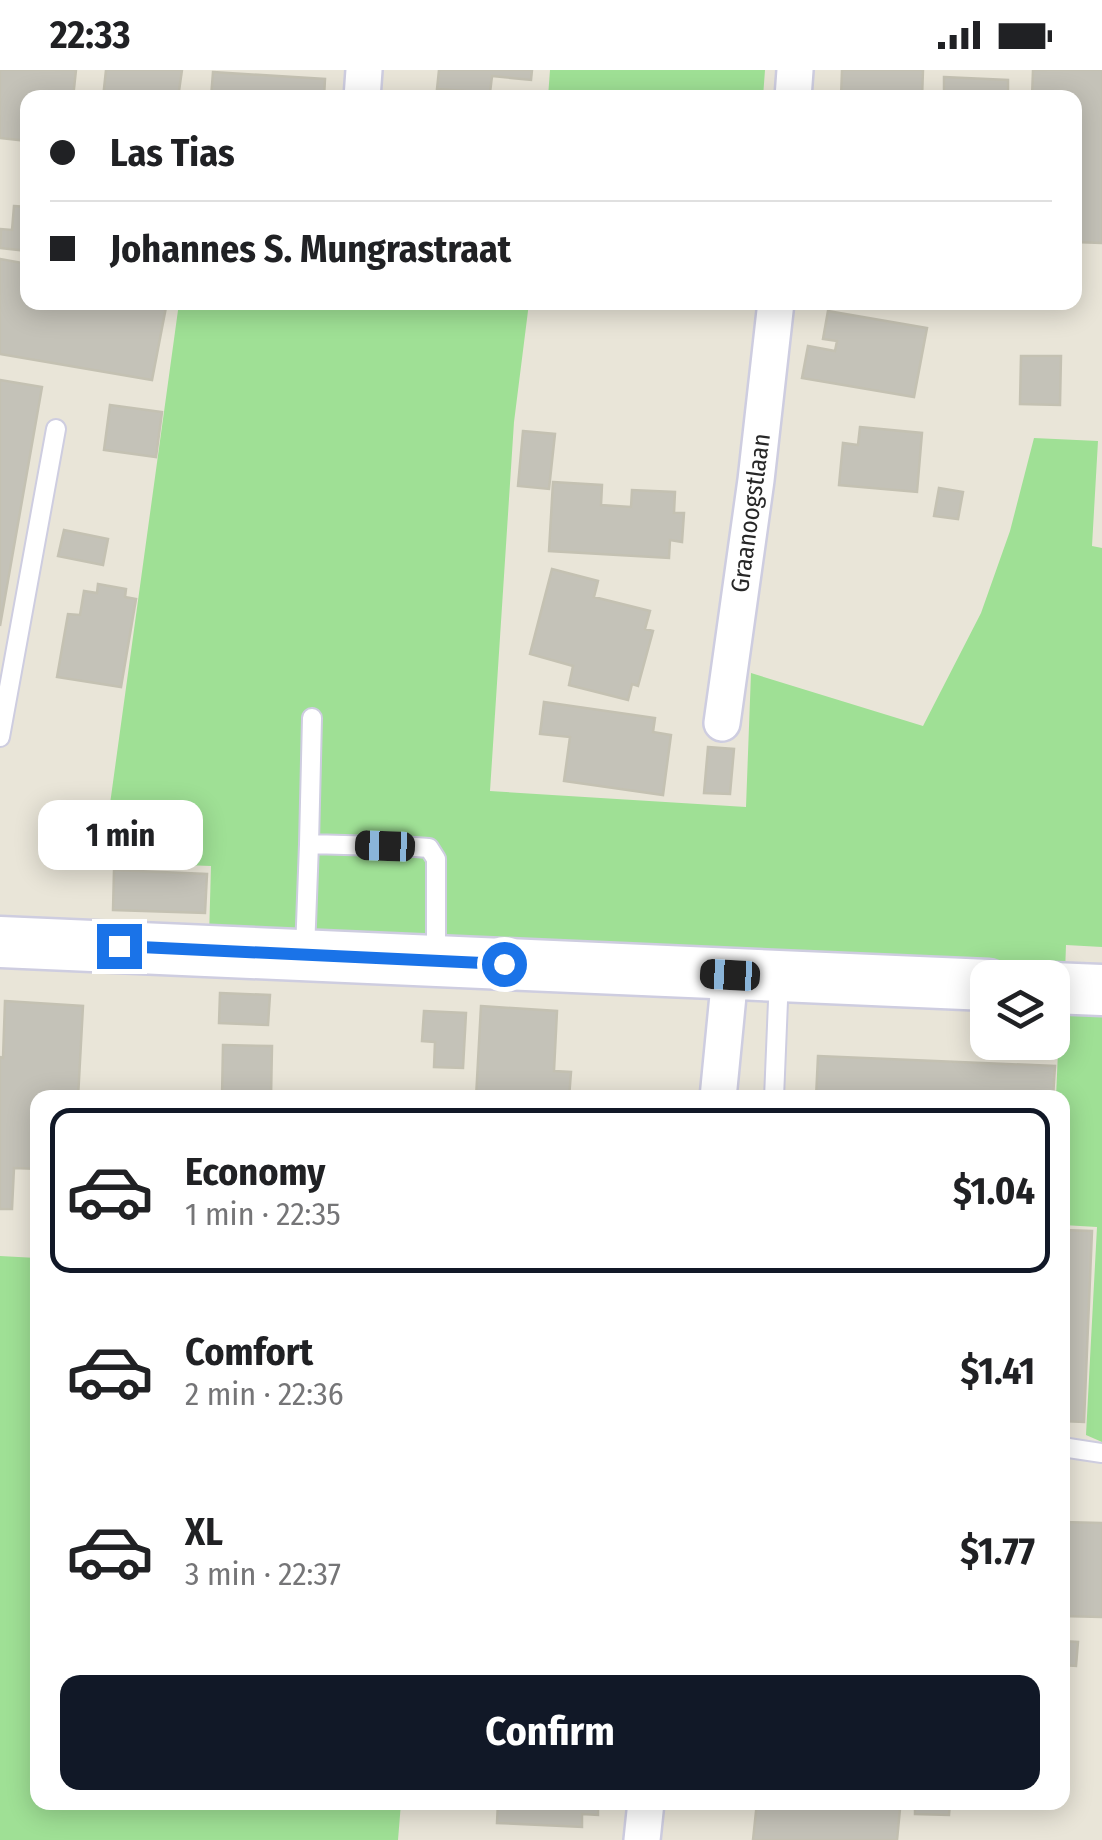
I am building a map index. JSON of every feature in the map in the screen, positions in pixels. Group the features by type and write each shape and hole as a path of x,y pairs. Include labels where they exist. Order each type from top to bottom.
{"street":[{"name":"Graanoogstlaan","path":"722,723 775,310"},
{"path":"0,942 970,984"},
{"path":"720,1090 754,976"},
{"path":"1070,989 1102,990"},
{"path":"642,1840 645,1810"}],"lane":[{"path":"0,737 56,430"},
{"path":"305,955 312,718"},
{"path":"309,844 429,848 436,860 436,960"},
{"path":"754,976 773,1090"},
{"path":"1070,1448 1102,1453"}],"green space":[{"path":"550,70 765,70 764,90 549,90"},
{"path":"178,310 528,310 514,422 490,791 746,807 751,673 923,726 981,613 1010,531 1034,438 1098,441 1092,546 1102,548 1102,947 1066,945 1065,960 970,960 970,970 209,937 211,866 102,862"},
{"path":"1070,1005 1102,1007 1102,1442 1086,1435 1097,1227 1070,1225 1070,1090 1056,1090 1058,1060 1070,1060"},
{"path":"0,1256 30,1258 30,1810 400,1810 398,1840 0,1840"}],"building":[{"path":"0,70 76,70 74,90 20,90 20,140 0,138"},
{"path":"106,70 182,70 179,90 104,90"},
{"path":"439,70 532,70 531,80 492,76 490,90 437,89"},
{"path":"842,70 923,70 922,90 841,90"},
{"path":"1033,70 1102,70 1102,243 1082,242 1082,90 1032,90"},
{"path":"213,72 325,79 324,90 212,90"},
{"path":"944,77 1008,80 1008,90 944,90"},
{"path":"14,206 20,206 20,250 0,248 1,229 12,230"},
{"path":"0,259 20,263 20,310 165,310 152,380 0,354"},
{"path":"828,311 927,328 914,397 802,378 808,346 835,351 837,341 823,339"},
{"path":"1021,356 1061,356 1060,405 1020,404"},
{"path":"0,380 42,387 0,626"},
{"path":"110,405 162,412 156,457 104,450"},
{"path":"860,427 922,433 917,492 839,485 843,443 858,445"},
{"path":"523,431 555,434 549,489 518,486"},
{"path":"553,482 602,485 601,505 631,507 632,490 675,492 674,513 684,513 682,542 670,540 669,558 549,551"},
{"path":"939,488 963,492 958,519 934,516"},
{"path":"64,530 108,539 103,565 58,556"},
{"path":"552,569 598,581 594,597 650,611 645,629 653,631 638,686 632,684 628,700 569,685 573,666 530,654"},
{"path":"98,584 126,589 125,597 136,599 121,687 57,677 68,614 80,615 84,591 97,593"},
{"path":"544,702 655,718 653,732 671,735 663,795 564,781 570,737 540,734"},
{"path":"708,747 734,749 730,794 704,793"},
{"path":"114,870 207,874 205,913 113,910"},
{"path":"220,993 270,995 268,1025 219,1023"},
{"path":"5,1001 83,1006 78,1090 30,1090 30,1169 14,1168 12,1209 0,1209 0,1057 3,1058"},
{"path":"481,1006 557,1011 554,1071 571,1072 570,1090 476,1090"},
{"path":"424,1011 466,1013 463,1068 434,1067 435,1042 422,1041"},
{"path":"223,1045 272,1046 271,1090 222,1090"},
{"path":"818,1056 1055,1066 1054,1090 816,1090"},
{"path":"1070,1230 1092,1231 1084,1422 1070,1421"},
{"path":"1070,1522 1102,1523 1102,1617 1070,1616"},
{"path":"1070,1642 1078,1642 1076,1666 1070,1666"},
{"path":"498,1810 598,1810 598,1815 582,1814 582,1827 497,1823"},
{"path":"756,1810 900,1810 897,1840 753,1840"},
{"path":"915,1810 949,1810 949,1815 915,1814"}],"route":[{"path":"119,946 504,964"}]}
